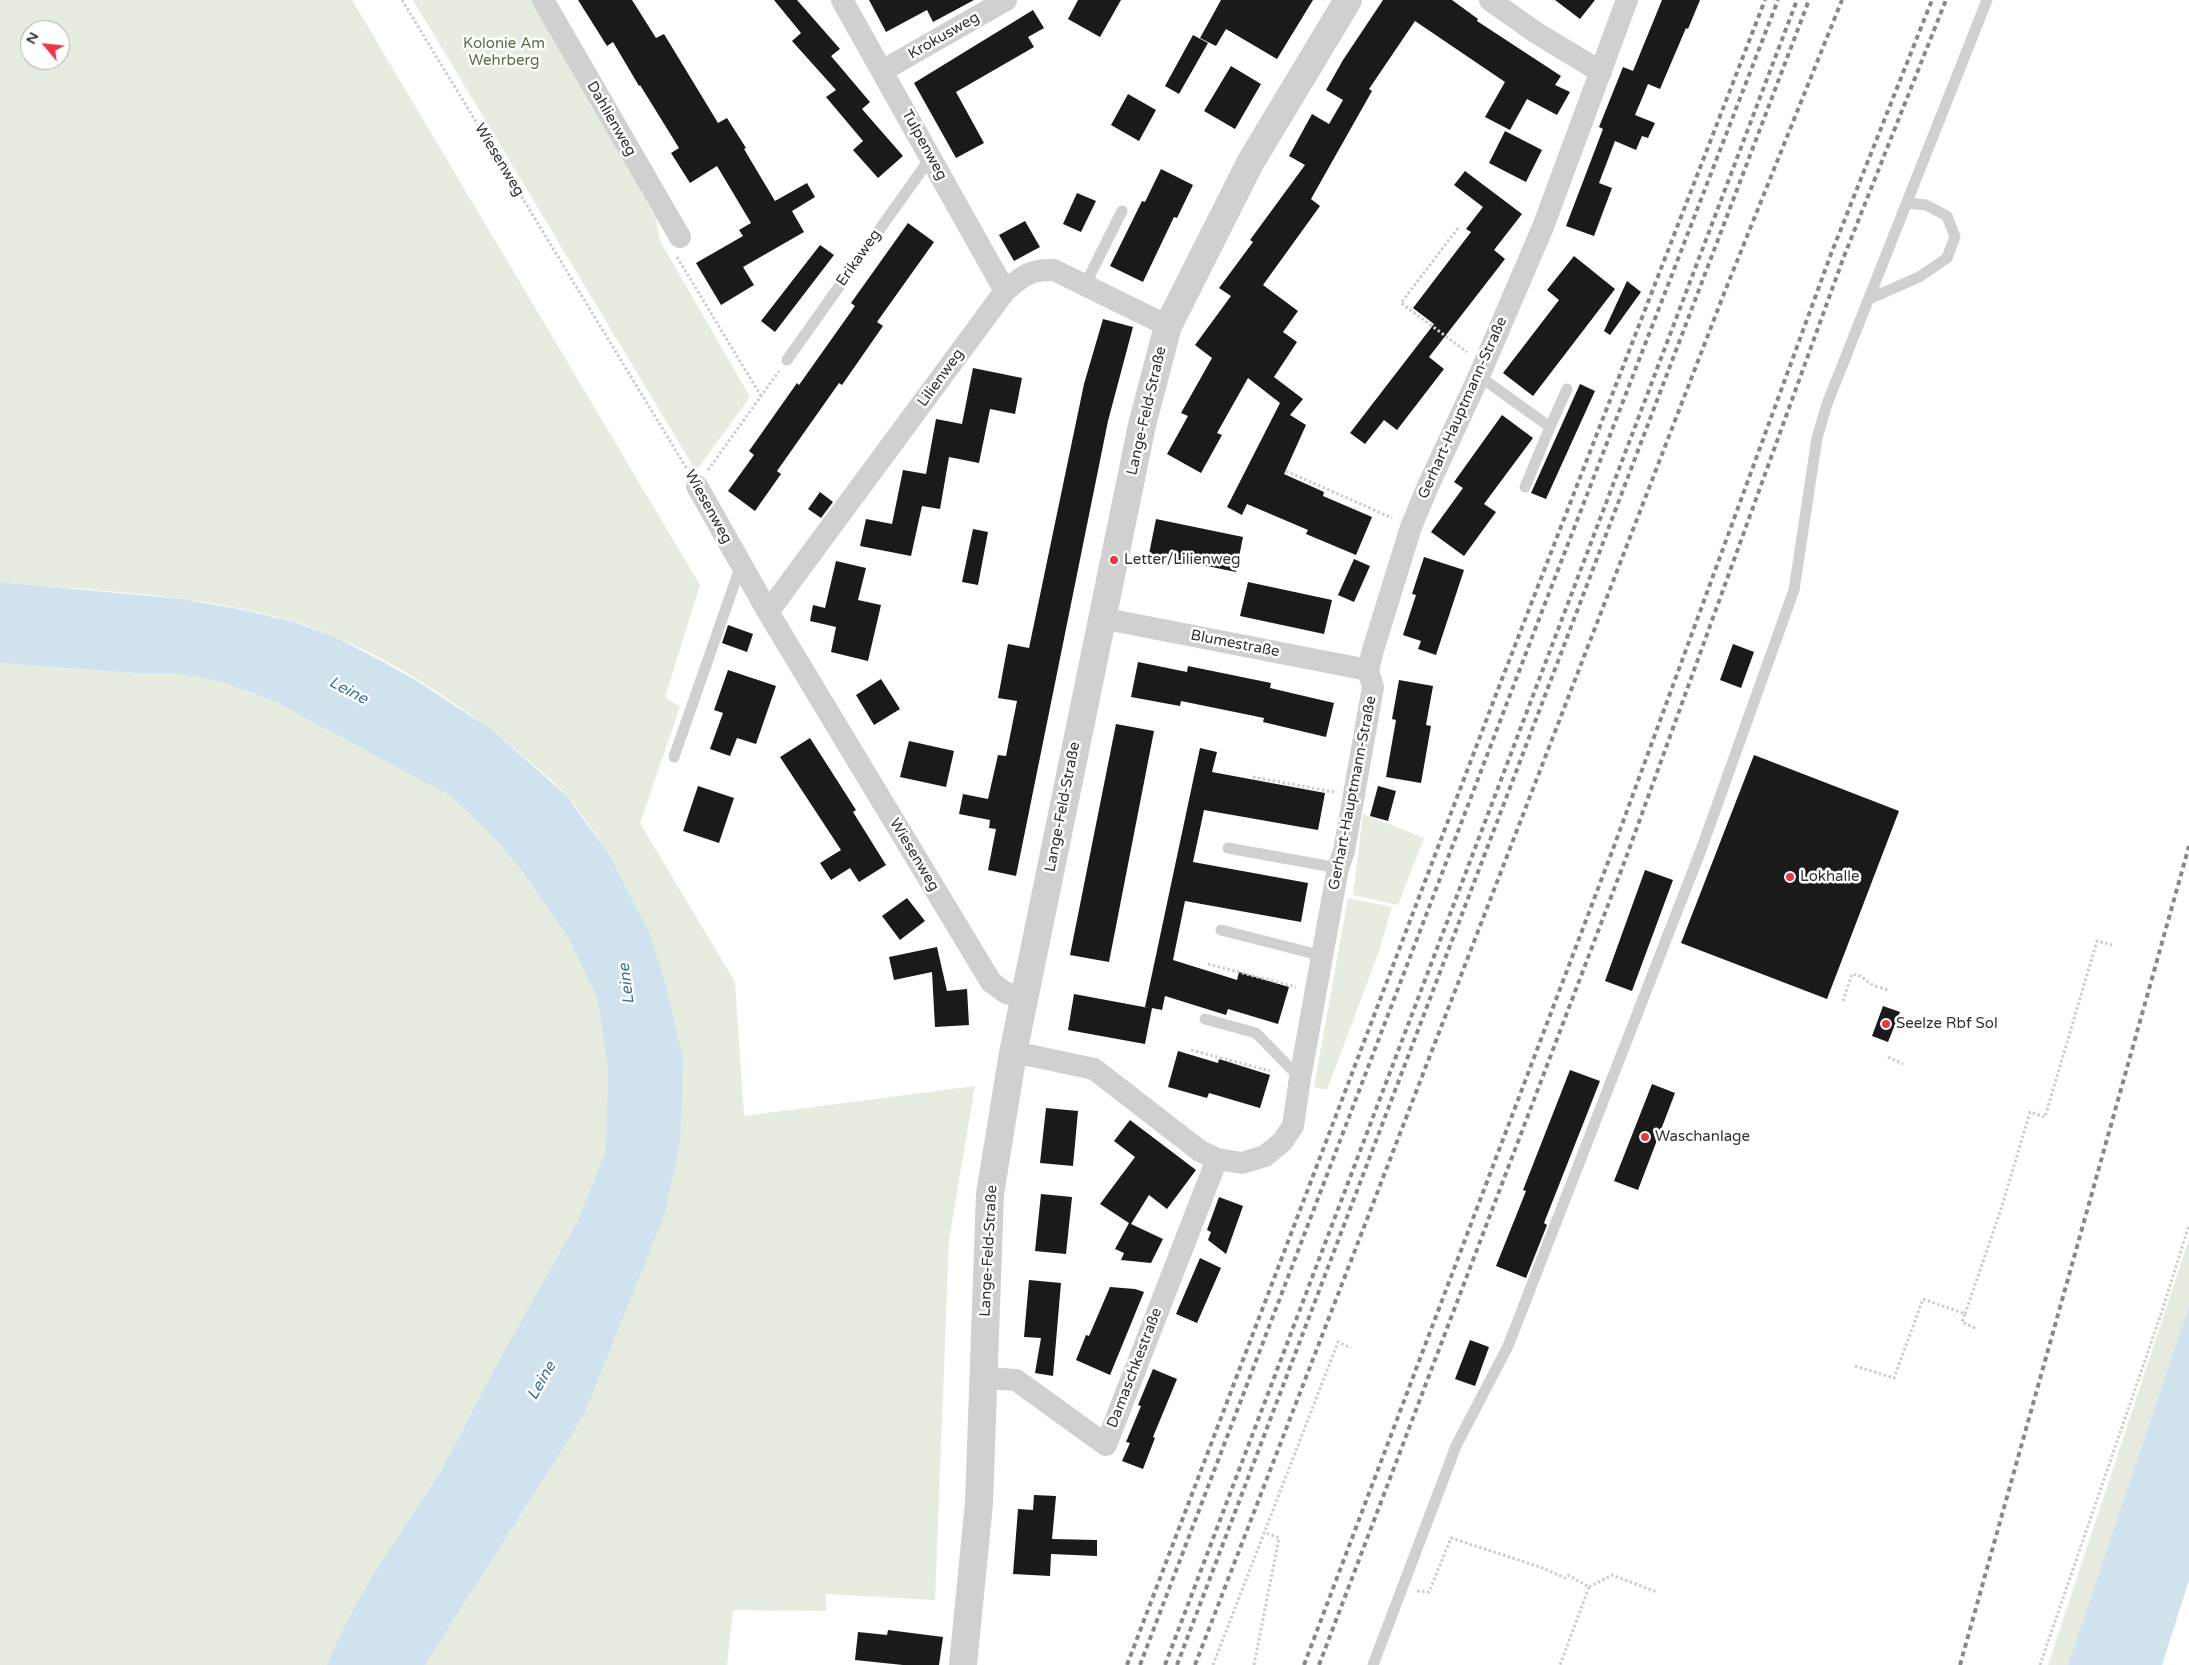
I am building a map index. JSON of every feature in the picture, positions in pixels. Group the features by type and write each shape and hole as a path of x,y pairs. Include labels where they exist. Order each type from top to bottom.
{"street":[{"name":"Dahlienweg","path":"543,0 680,237"},
{"name":"Tulpenweg","path":"842,0 1005,292"},
{"name":"Krokusweg","path":"882,71 1006,0"},
{"name":"Lange-Feld-Straße","path":"963,1665 979,1503 990,1194 1013,1053 1142,425 1168,326 1250,163 1348,0"},
{"path":"1490,0 1535,32 1601,72"},
{"name":"Gerhart-Hauptmann-Straße","path":"1013,1053 1094,1069 1200,1151 1217,1159 1242,1163 1265,1156 1282,1142 1294,1126 1300,1078 1338,868 1344,851 1373,687 1368,670 1392,584 1411,527 1428,486 1543,227 1627,0"},
{"name":"Lilienweg","path":"768,612 1005,292 1021,277 1038,269 1054,270 1168,326"},
{"name":"Wiesenweg","path":"697,486 768,612 991,982 1006,993 1026,997"},
{"name":"Blumestraße","path":"1101,618 1368,670"},
{"name":"Damaschkestraße","path":"984,1378 1016,1380 1106,1445 1217,1159"}],"lane":[{"path":"1373,1665 1456,1446 1508,1346 1704,840 1794,590 1817,438 1827,404 1987,0"},
{"name":"Erikaweg","path":"787,360 931,157"},
{"path":"1869,299 1919,277 1947,258 1955,237 1947,216 1926,205 1907,203"},
{"path":"1085,285 1122,211"},
{"path":"1481,370 1550,427"},
{"path":"1525,487 1567,389"},
{"path":"674,757 741,565"},
{"path":"1228,848 1338,868"},
{"path":"1221,930 1323,956"},
{"path":"1205,1019 1256,1033 1300,1078"}],"path":[{"name":"Wiesenweg","path":"402,0 697,486"},
{"path":"1458,228 1402,303 1481,370"},
{"path":"680,237 676,255 761,396"},
{"path":"697,486 787,360"},
{"path":"1286,471 1411,527"},
{"path":"1253,777 1354,796"},
{"path":"1978,1329 1962,1322 2002,1206 2030,1112 2045,1117 2097,941 2112,945"},
{"path":"1208,964 1316,992"},
{"path":"1843,1001 1852,974 1867,979 1871,984 1888,990"},
{"path":"1191,1050 1300,1078"},
{"path":"1888,1057 1903,1064"},
{"path":"2040,1665 2162,1311 2189,1225"},
{"path":"1856,1366 1894,1378 1923,1299 1965,1314"},
{"path":"1213,1665 1338,1342 1351,1348"},
{"path":"1254,1665 1279,1538 1264,1532"},
{"path":"1401,1590 1429,1592 1451,1538 1485,1548 1565,1578 1568,1575 1588,1587"},
{"path":"1560,1665 1588,1587 1612,1574 1657,1592"}],"green space":[{"path":"0,0 352,0 700,585 665,697 680,707 640,823 735,982 744,1116 975,1086 949,1240 935,1600 826,1594 826,1611 733,1610 727,1665 425,1665 583,1417 648,929 601,843 578,810 561,790 497,735 442,695 383,660 353,645 291,621 221,605 147,595 0,582"},
{"name":"Kolonie Am Wehrberg","path":"413,0 532,0 656,219 660,241 750,397 696,471"},
{"path":"0,663 135,673 177,673 225,683 279,703 449,795 487,830 522,871 568,937 597,997 608,1069 606,1150 576,1224 504,1351 439,1474 372,1576 344,1626 327,1665 0,1665"},
{"path":"1363,814 1424,838 1398,905 1353,895"},
{"path":"1348,898 1392,907 1378,954 1327,1090 1314,1087"},
{"path":"2189,1239 2189,1306 2068,1665 2048,1665"}],"water":[{"name":"Leine","path":"0,582 182,599 244,610 290,621 333,636 378,659 419,682 492,730 566,795 610,856 648,929 666,985 683,1060 680,1141 665,1213 583,1417 425,1665 327,1665 344,1626 372,1576 439,1474 504,1351 577,1222 606,1150 608,1069 597,997 568,937 522,871 487,830 449,795 279,703 225,683 177,673 135,673 0,663"},
{"path":"2189,1306 2189,1580 2162,1665 2068,1665"}],"building":[{"path":"578,0 632,0 656,38 664,34 718,123 727,118 775,201 807,183 815,197 792,211 804,232 743,267 754,285 721,305 696,263 743,236 739,230 751,223 717,166 690,183 671,153 679,148 613,42 607,46"},
{"path":"774,0 797,0 840,49 831,56 870,102 862,109 903,156 878,178 853,150 863,141 826,97 836,90 792,41 801,33"},
{"path":"869,0 974,0 933,22 927,10 886,32"},
{"path":"1078,0 1121,0 1100,37 1068,19"},
{"path":"1221,0 1313,0 1277,59 1226,29 1216,46 1200,38"},
{"path":"1383,0 1452,0 1478,19 1477,21 1561,76 1555,85 1570,92 1557,115 1527,99 1510,130 1485,117 1505,82 1415,21 1369,89 1372,91 1311,199 1320,206 1263,285 1298,311 1283,332 1297,342 1274,377 1303,399 1290,415 1306,425 1284,474 1324,492 1323,496 1372,517 1356,555 1306,534 1308,530 1247,504 1242,515 1227,507 1280,403 1248,378 1217,433 1222,435 1201,473 1167,454 1188,416 1181,413 1212,358 1195,345 1231,296 1219,288 1253,242 1250,240 1305,165 1289,156 1312,114 1329,124 1343,100 1326,90 1343,60"},
{"path":"1555,0 1595,0 1580,19"},
{"path":"1662,0 1700,0 1660,89 1648,84 1635,115 1655,123 1648,138 1642,136 1636,150 1615,141 1599,183 1612,188 1594,236 1566,226 1603,129 1599,127 1623,67 1633,71"},
{"path":"1033,10 1044,28 1028,37 1034,47 956,92 984,143 956,158 914,83"},
{"path":"1193,35 1208,43 1179,94 1165,86"},
{"path":"1231,66 1261,84 1235,129 1204,111"},
{"path":"1128,94 1156,110 1139,141 1111,125"},
{"path":"1505,131 1542,150 1526,182 1489,163"},
{"path":"1161,169 1193,185 1177,218 1174,217 1143,282 1110,266 1142,201 1145,202"},
{"path":"1465,171 1522,214 1494,250 1505,259 1429,357 1444,369 1397,430 1384,420 1365,444 1350,433 1434,324 1413,308 1471,232 1466,229 1483,207 1454,185"},
{"path":"1077,193 1096,201 1081,232 1063,224"},
{"path":"1025,221 1040,247 1014,261 999,235"},
{"path":"908,223 934,242 877,322 883,326 842,385 839,383 777,471 781,474 755,511 728,491 754,455 749,451 855,306 851,303"},
{"path":"820,245 834,255 775,332 761,321"},
{"path":"1574,256 1615,289 1533,396 1503,373 1559,300 1547,290"},
{"path":"1627,281 1641,292 1610,335 1604,331"},
{"path":"1103,319 1133,327 1108,421 1016,876 988,870 996,829 989,828 990,820 959,814 963,794 988,799 998,755 1006,756 1017,701 998,698 1008,644 1029,648 1084,384"},
{"path":"973,368 1022,378 1015,414 990,409 979,463 949,457 940,509 922,506 911,556 860,546 866,519 892,524 903,470 926,474 936,419 962,424"},
{"path":"1580,384 1595,391 1546,499 1531,493"},
{"path":"1502,415 1533,438 1484,504 1496,512 1464,556 1431,532 1463,488 1454,482"},
{"path":"820,492 833,502 821,518 808,509"},
{"path":"1156,519 1243,537 1236,572 1149,554"},
{"path":"973,529 988,532 978,585 962,582"},
{"path":"1424,557 1464,570 1436,655 1418,649 1421,641 1403,635 1416,595 1412,594"},
{"path":"1354,559 1370,566 1354,602 1338,595"},
{"path":"836,561 866,568 858,600 881,605 868,661 831,652 836,627 810,621 813,605 825,608"},
{"path":"1248,582 1332,600 1324,634 1240,616"},
{"path":"728,625 753,634 747,652 722,643"},
{"path":"1733,644 1754,652 1741,688 1720,680"},
{"path":"1138,662 1187,672 1188,666 1271,683 1270,688 1334,703 1326,737 1263,722 1264,718 1181,701 1180,706 1131,697"},
{"path":"728,670 776,686 756,744 737,738 730,756 710,749 723,713 714,710"},
{"path":"881,679 900,709 874,725 856,695"},
{"path":"1399,680 1433,686 1426,725 1431,726 1421,783 1386,777 1396,720 1392,719"},
{"path":"1116,724 1154,731 1109,962 1070,955"},
{"path":"810,738 856,810 853,812 886,865 859,882 850,868 831,880 820,863 841,850 780,757"},
{"path":"909,741 954,751 946,787 900,777"},
{"path":"1200,748 1217,752 1212,772 1325,793 1318,830 1204,810 1193,862 1308,883 1301,922 1185,901 1173,960 1237,980 1239,972 1289,987 1278,1024 1228,1009 1226,1015 1165,996 1162,1010 1152,1008 1145,1044 1068,1030 1074,994 1149,1008 1145,1007"},
{"name":"Lokhalle","path":"1754,755 1899,811 1827,999 1681,943"},
{"path":"698,786 734,798 719,843 683,831"},
{"path":"1378,786 1396,791 1388,821 1370,816"},
{"path":"1645,870 1673,880 1632,991 1605,981"},
{"path":"907,898 925,921 900,940 882,916"},
{"path":"937,947 947,991 967,989 969,1025 935,1027 932,972 894,980 889,957"},
{"name":"Seelze Rbf Sol","path":"1883,1006 1900,1012 1888,1042 1872,1036"},
{"path":"1178,1051 1218,1063 1219,1059 1270,1075 1260,1108 1209,1093 1207,1098 1168,1087"},
{"path":"1570,1070 1600,1081 1544,1223 1547,1225 1526,1278 1496,1266 1526,1191 1523,1190"},
{"name":"Waschanlage","path":"1652,1084 1675,1093 1638,1190 1614,1181"},
{"path":"1046,1108 1078,1111 1073,1166 1040,1163"},
{"path":"1130,1120 1196,1170 1167,1209 1149,1195 1131,1224 1163,1239 1151,1263 1121,1260 1124,1253 1115,1249 1129,1223 1100,1204 1135,1157 1114,1141"},
{"path":"1041,1194 1072,1197 1066,1254 1035,1251"},
{"path":"1219,1197 1243,1206 1226,1254 1208,1240 1211,1232 1207,1230"},
{"path":"1200,1258 1221,1268 1197,1323 1176,1314"},
{"path":"1029,1280 1061,1283 1053,1376 1035,1373 1041,1338 1024,1337"},
{"path":"1110,1287 1135,1289 1144,1292 1110,1375 1076,1360 1086,1335 1089,1336"},
{"path":"1470,1340 1489,1347 1475,1386 1455,1379"},
{"path":"1153,1369 1177,1379 1153,1437 1155,1438 1143,1469 1122,1461 1130,1443 1126,1442 1141,1406 1138,1405"},
{"path":"1034,1495 1056,1496 1052,1539 1097,1540 1097,1556 1051,1554 1050,1576 1013,1574 1018,1509 1033,1510"},
{"path":"888,1630 943,1637 939,1665 903,1665 855,1660 858,1632 887,1635"}],"railway":[{"path":"1127,1665 1497,692 1765,0"},
{"path":"1140,1665 1539,619 1778,0"},
{"path":"1165,1665 1797,0"},
{"path":"1177,1665 1809,0"},
{"path":"1195,1665 1725,291 1842,0"},
{"path":"1304,1665 1613,849 1831,254 1932,0"},
{"path":"1319,1665 1627,855 1843,259 1946,0"},
{"path":"1960,1665 2189,846"}],"place":[{"name":"Letter/Lilienweg","path":"1114,560"},
{"name":"Lokhalle","path":"1790,877"},
{"name":"Seelze Rbf Sol","path":"1886,1024"},
{"name":"Waschanlage","path":"1645,1137"}]}
